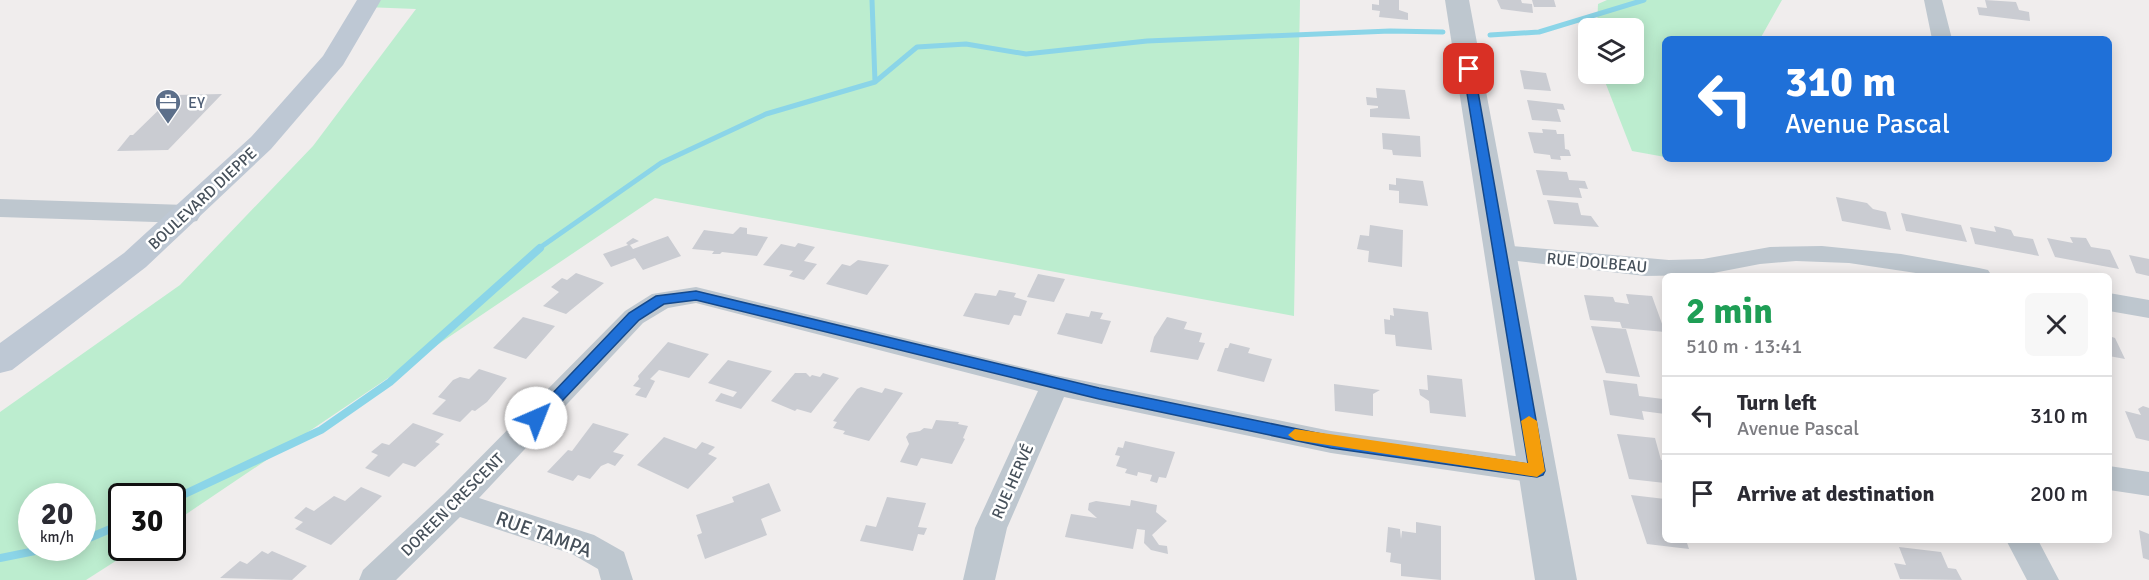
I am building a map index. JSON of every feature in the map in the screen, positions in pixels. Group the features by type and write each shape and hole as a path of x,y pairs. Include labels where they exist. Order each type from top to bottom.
{"main road":[{"name":"BOULEVARD DIEPPE","path":"0,361 135,260 261,144 327,69 369,0"}],"street":[{"path":"1456,0 1556,580"},
{"path":"1933,0 1941,36"},
{"path":"0,208 186,214"},
{"name":"RUE DOLBEAU","path":"1501,253 1639,267 1672,268 1704,267 1767,255 1811,253 1874,267 1944,273"},
{"name":"DOREEN CRESCENT","path":"375,580 455,503 634,317 661,300 696,295 1055,385 1331,442 1537,471"},
{"path":"2112,303 2149,309"},
{"name":"RUE HERVÉ","path":"979,580 991,528 1055,385"},
{"path":"2112,478 2149,484"},
{"name":"RUE TAMPA","path":"455,503 583,544 613,561 617,580"},
{"path":"2024,543 2043,580"}],"green space":[{"path":"369,0 1300,0 1294,316 655,198 186,514 186,483 108,483 108,561 116,561 86,580 0,580 0,412 180,285 313,146 416,9 365,7"},
{"path":"1607,0 1782,0 1762,36 1662,36 1662,156 1632,151 1606,84 1644,84 1644,18 1597,18 1598,4"}],"building":[{"path":"1379,0 1399,0 1399,10 1408,13 1408,20 1379,17 1380,11 1372,10 1372,4 1379,5"},
{"path":"1497,0 1521,0 1522,3 1532,4 1533,13 1501,9"},
{"path":"1532,0 1554,0 1556,7 1534,7"},
{"path":"1985,0 2016,2 2019,10 2029,12 2030,21 1979,15 1977,7 1987,8"},
{"path":"1520,70 1546,73 1551,91 1524,89"},
{"path":"1376,88 1405,90 1410,119 1370,117 1370,109 1378,108 1378,106 1367,105 1366,97 1377,98"},
{"name":"EY","path":"222,94 168,150 117,151 130,135 133,135 174,95"},
{"path":"1527,100 1563,104 1565,110 1557,109 1561,122 1532,120"},
{"path":"1542,129 1556,130 1557,134 1564,134 1565,149 1569,150 1571,156 1560,156 1561,160 1551,159 1550,155 1534,153 1528,132 1543,133"},
{"path":"1382,133 1420,136 1421,157 1393,155 1392,150 1383,149"},
{"path":"1536,170 1567,172 1569,180 1585,181 1588,189 1579,188 1582,198 1543,195"},
{"path":"1396,178 1423,181 1428,206 1399,203 1399,191 1389,190 1389,184 1396,185"},
{"path":"1836,197 1867,203 1873,209 1886,212 1891,230 1842,221"},
{"path":"1547,200 1578,203 1581,215 1591,216 1599,227 1554,224"},
{"path":"1901,213 1961,225 1967,242 1906,231"},
{"path":"1370,225 1403,230 1402,267 1368,262 1369,251 1357,249 1360,235 1369,236"},
{"path":"1994,226 2011,230 2014,236 2033,239 2039,256 1975,244 1970,227 1996,232"},
{"path":"740,227 747,228 747,234 768,237 757,256 722,252 712,254 714,251 692,249 704,230 733,234"},
{"path":"668,236 681,256 643,270 635,258 611,267 603,254 628,245 626,243 633,238 639,241 630,245 633,249"},
{"path":"2070,237 2086,238 2091,247 2110,250 2119,269 2055,257 2047,238 2073,243"},
{"path":"798,243 815,247 804,261 817,264 804,280 789,276 793,271 763,265 781,244 795,247"},
{"path":"2129,255 2149,259 2149,276 2136,273"},
{"path":"858,260 889,265 867,295 826,284 842,264 850,266"},
{"path":"576,273 604,283 566,314 543,306 559,292 551,287 562,278 567,280"},
{"path":"1038,274 1065,279 1054,302 1027,297"},
{"path":"999,290 1016,293 1014,297 1027,301 1021,316 1014,315 1009,325 963,316 975,293 996,296"},
{"path":"1626,294 1652,296 1662,324 1662,332 1622,328 1620,322 1590,320 1584,295 1613,297 1615,302 1629,304"},
{"path":"1393,308 1428,312 1432,350 1396,346 1395,335 1385,334 1384,319 1390,320 1390,315 1394,316"},
{"path":"1091,311 1103,313 1100,319 1111,321 1102,344 1057,334 1066,313 1089,317"},
{"path":"523,317 555,326 526,359 493,348"},
{"path":"1167,317 1187,322 1184,329 1202,333 1199,342 1205,343 1198,360 1150,352 1154,337"},
{"path":"1591,326 1626,329 1640,377 1606,373"},
{"path":"2112,337 2115,338 2125,359 2112,357"},
{"path":"668,342 709,354 689,378 659,370 650,379 655,381 646,398 635,395 641,388 633,386 639,379 638,376"},
{"path":"1230,343 1250,348 1248,353 1272,359 1264,382 1217,371 1225,348 1228,348"},
{"path":"728,360 772,371 741,409 715,401 721,393 733,397 737,392 708,383"},
{"path":"479,369 507,378 487,402 475,411 472,410 460,422 432,414 446,400 438,397 453,380 460,377 469,379"},
{"path":"795,373 820,377 823,373 839,378 811,413 797,409 795,411 771,401"},
{"path":"1427,375 1462,379 1466,417 1430,413 1429,401 1420,395 1419,389 1428,390"},
{"path":"1603,380 1637,384 1639,396 1662,399 1662,414 1642,411 1644,420 1610,415"},
{"path":"1334,384 1380,390 1373,394 1373,416 1335,411"},
{"path":"861,387 882,393 885,388 903,393 869,441 843,434 845,431 833,428 837,422 833,421 857,389"},
{"path":"2143,406 2149,408 2149,441 2136,438 2125,411 2141,415 2138,409"},
{"path":"936,420 959,422 958,424 968,426 963,438 965,439 952,464 921,458 917,466 900,462 909,444 906,437 909,433 924,428 932,429"},
{"path":"413,423 444,434 435,442 440,444 415,467 403,463 389,477 365,468 378,455 371,452 382,443 389,445"},
{"path":"593,423 629,434 613,452 624,455 615,466 608,463 601,466 590,479 578,475 573,481 547,472 568,450 572,451"},
{"path":"1617,434 1655,438 1662,460 1662,483 1629,479"},
{"path":"664,437 696,449 702,442 715,447 708,454 717,458 688,489 637,465"},
{"path":"1125,441 1175,452 1166,478 1159,477 1157,483 1150,481 1152,475 1138,472 1137,476 1125,473 1127,469 1116,466 1120,456 1115,455 1118,447 1123,448"},
{"path":"769,483 781,511 761,519 767,535 705,559 697,535 702,533 696,515 734,502 732,497"},
{"path":"361,487 382,496 331,545 295,529 303,522 294,518 306,507 314,511 334,496 345,501"},
{"path":"1631,495 1662,499 1662,543 1687,543 1689,549 1647,544"},
{"path":"887,497 926,503 918,527 927,528 924,535 918,534 913,551 860,541 866,525 876,527"},
{"path":"1131,500 1157,505 1156,512 1167,521 1152,535 1159,545 1167,546 1168,554 1151,550 1144,543 1145,530 1137,529 1133,549 1065,537 1071,514 1097,518 1088,510 1089,503 1096,501 1130,506"},
{"path":"1416,522 1441,526 1441,580 1401,576 1401,564 1390,562 1391,553 1386,552 1388,527 1400,529 1401,539 1402,531 1416,533"},
{"path":"2139,530 2149,534 2149,560 2143,558"},
{"path":"1899,547 1941,552 1948,568 1956,569 1962,580 1900,579 1894,563 1906,565"},
{"path":"262,551 268,554 272,551 307,566 292,580 220,578 240,561 247,564"}],"waterway":[{"path":"872,0 875,82"},
{"path":"1490,35 1539,32 1644,0"},
{"path":"875,82 917,47 966,44 1026,54 1147,41 1390,31 1443,32"},
{"path":"538,249 661,163 766,114 875,82"},
{"path":"186,493 321,430 390,382 540,248"},
{"path":"96,535 108,530"},
{"path":"0,558 18,554"}],"slow traffic":[{"path":"1295,435 1537,471 1529,421"}],"place":[{"name":"EY","path":"168,125"}],"route":[{"path":"536,418 634,317 661,300 696,295 1055,385 1331,442 1537,471 1469,69"}]}
